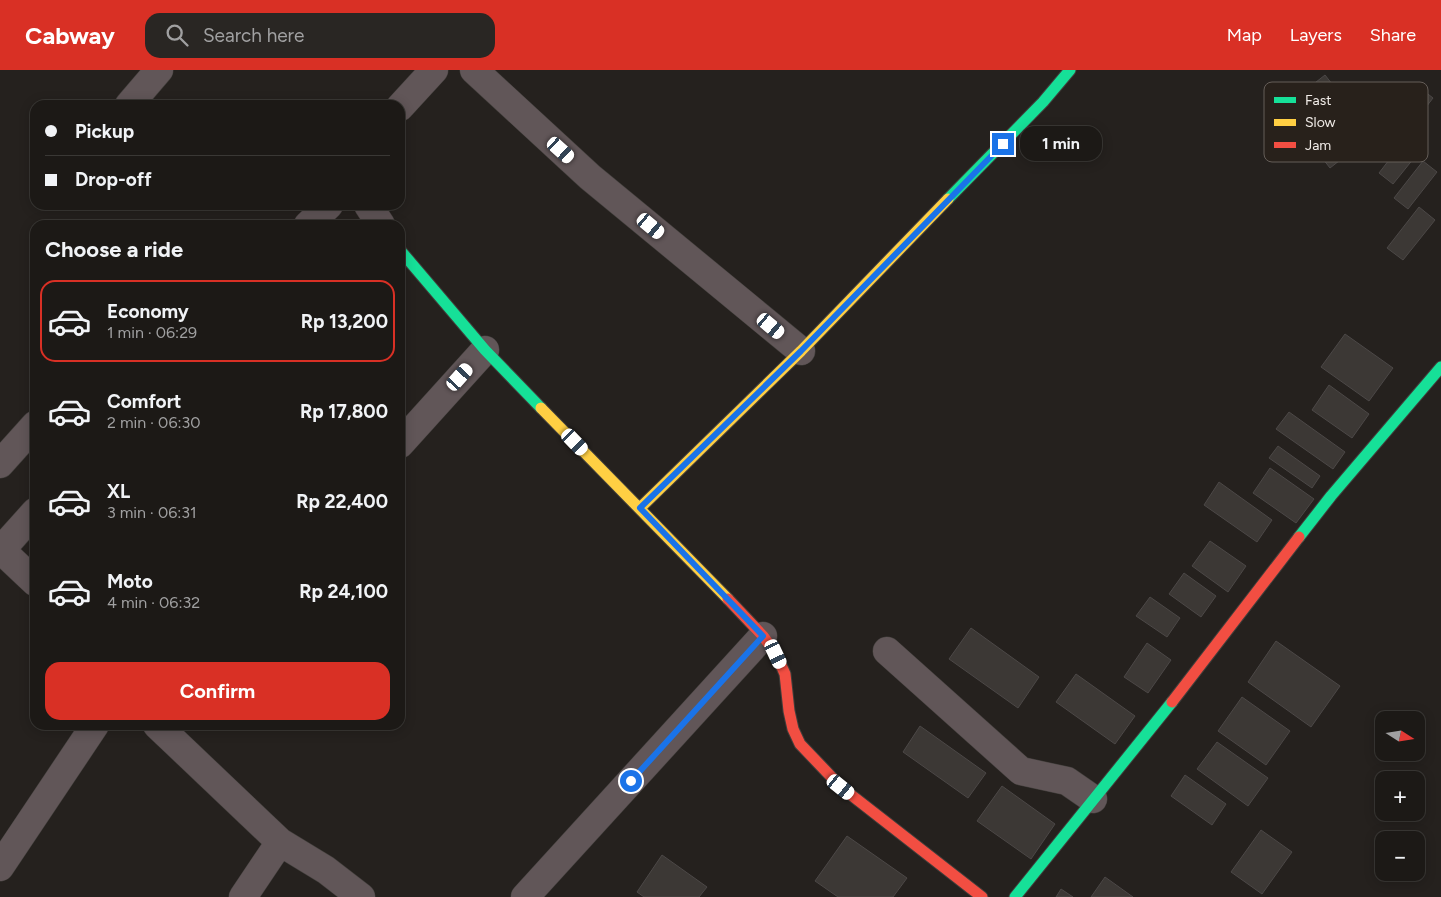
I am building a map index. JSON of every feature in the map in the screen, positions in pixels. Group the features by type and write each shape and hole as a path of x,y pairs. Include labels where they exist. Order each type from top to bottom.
{"street":[{"path":"134,100 159,70"},
{"path":"405,102 434,70"},
{"path":"474,70 590,177 801,351"},
{"path":"640,508 801,351 1043,102 1070,70"},
{"path":"313,220 324,210"},
{"path":"405,256 485,350 763,636 776,654 785,674 789,711 793,729 800,744 841,787 982,897"},
{"path":"405,438 485,350"},
{"path":"1015,897 1154,726 1331,496 1441,367"},
{"path":"0,464 30,431"},
{"path":"30,517 0,550 30,577"},
{"path":"525,897 763,636"},
{"path":"887,651 1021,771 1067,781 1093,799"},
{"path":"0,868 93,730"},
{"path":"162,730 280,842 326,870 361,897"},
{"path":"243,897 280,842"}],"building":[{"path":"1325,75 1330,82 1316,82"},
{"path":"1428,94 1433,98 1428,105"},
{"path":"1325,162 1338,162 1330,168"},
{"path":"1387,162 1411,162 1393,184 1379,173"},
{"path":"1422,162 1437,172 1408,209 1394,198"},
{"path":"1419,207 1435,220 1403,260 1387,248"},
{"path":"1345,334 1393,368 1369,401 1321,367"},
{"path":"1329,385 1369,414 1352,438 1312,410"},
{"path":"1289,412 1345,452 1333,469 1276,429"},
{"path":"1278,446 1320,476 1312,488 1269,458"},
{"path":"1270,468 1314,499 1296,523 1253,493"},
{"path":"1219,482 1272,520 1257,542 1204,505"},
{"path":"1210,541 1246,566 1228,592 1192,566"},
{"path":"1184,573 1216,596 1201,617 1169,594"},
{"path":"1150,597 1180,618 1167,637 1136,616"},
{"path":"971,628 1039,677 1018,708 949,659"},
{"path":"1276,641 1340,686 1311,727 1248,682"},
{"path":"1147,643 1171,660 1148,693 1124,677"},
{"path":"1076,674 1135,716 1115,744 1056,702"},
{"path":"1242,697 1290,731 1266,765 1218,731"},
{"path":"920,726 986,773 968,798 903,752"},
{"path":"1217,742 1268,778 1248,806 1197,769"},
{"path":"1185,775 1226,804 1212,825 1171,796"},
{"path":"1002,786 1055,824 1031,859 977,821"},
{"path":"1261,830 1292,852 1262,894 1231,872"},
{"path":"847,836 907,878 893,897 838,897 815,881"},
{"path":"662,855 707,887 699,897 644,897 637,892"},
{"path":"1105,877 1133,897 1091,897"},
{"path":"1061,889 1073,897 1056,897"}],"traffic: fast":[{"path":"948,199 1043,102 1070,70"},
{"path":"405,256 485,350 541,408"},
{"path":"1299,537 1331,496 1441,367"},
{"path":"1015,897 1172,702"}],"traffic: slow":[{"path":"640,508 801,351 948,199"},
{"path":"541,408 728,599"}],"traffic: jam":[{"path":"1172,702 1299,537"},
{"path":"728,599 763,636 776,654 785,674 789,711 793,729 800,744 841,787 982,897"}],"route":[{"path":"631,781 763,636 640,508 801,351 1003,144"}]}
